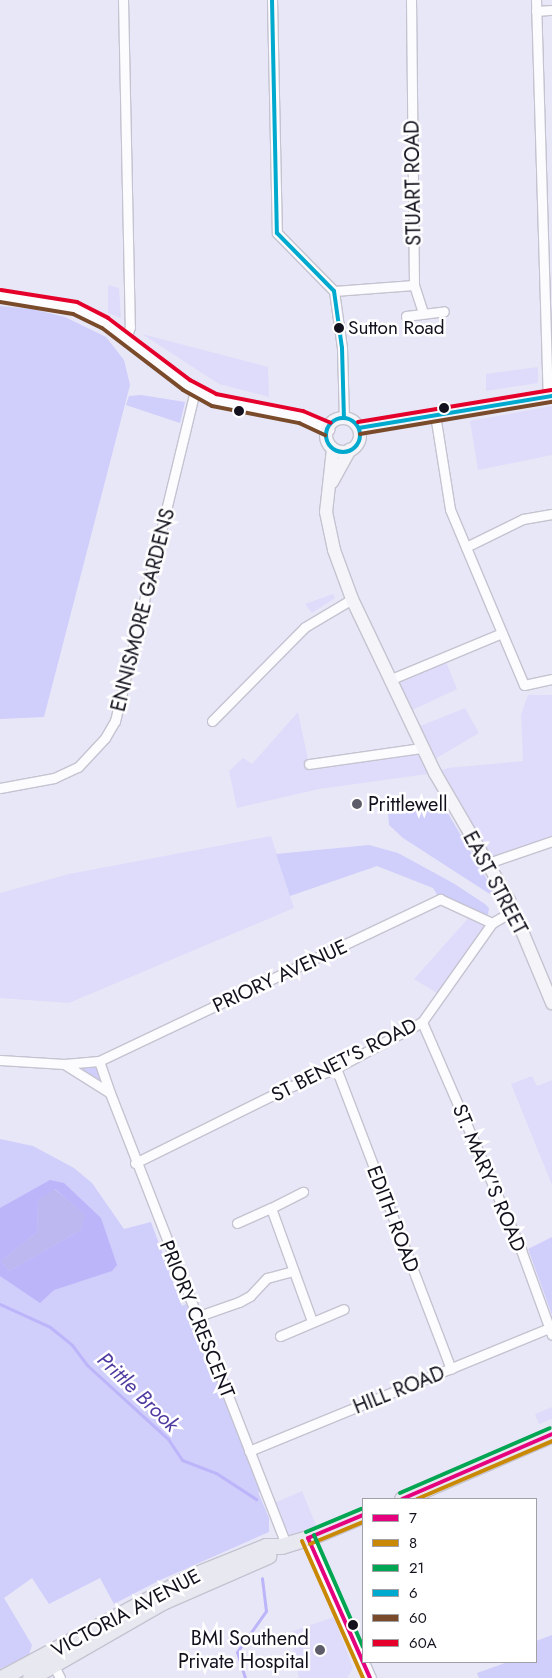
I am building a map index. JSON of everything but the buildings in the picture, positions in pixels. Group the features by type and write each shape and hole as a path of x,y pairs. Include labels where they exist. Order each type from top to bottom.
{"highway":[{"path":"404,1498 552,1434"},
{"name":"VICTORIA AVENUE","path":"1,1678 189,1577 266,1546 283,1545 308,1538 362,1515"},
{"name":"VICTORIA AVENUE","path":"30,1678 57,1672 162,1602 269,1555 283,1545"}],"main road":[{"path":"359,428 550,396"},
{"path":"328,488 350,450 359,441 359,428 353,421 344,418 334,421 328,429 327,440 333,448 350,450"},
{"name":"EAST STREET","path":"333,448 328,488 328,529 352,599 422,748 514,911 552,1003"}],"street":[{"path":"123,0 130,327 126,338"},
{"path":"272,0 277,233 334,292 342,348 344,418"},
{"name":"STUART ROAD","path":"411,0 414,286 423,312"},
{"path":"536,0 550,396"},
{"path":"536,11 552,10"},
{"path":"334,292 414,286"},
{"path":"0,296 76,308 126,338 195,390 230,405 285,413 328,429"},
{"path":"406,316 423,312 444,311"},
{"name":"ENNISMORE GARDENS","path":"0,788 54,778 78,767 105,738 115,721 195,390"},
{"path":"435,414 450,509 524,685 552,679"},
{"path":"466,548 523,519 552,514"},
{"path":"212,721 305,627 352,599"},
{"path":"389,680 502,633"},
{"path":"309,764 422,748"},
{"path":"488,863 552,841"},
{"name":"PRIORY AVENUE","path":"64,1064 99,1061 440,900 492,923"},
{"name":"ST BENET'S ROAD","path":"135,1163 336,1068 422,1022 492,923 514,911"},
{"name":"ST. MARY'S ROAD","path":"422,1022 521,1250 550,1332"},
{"path":"0,1060 64,1064 110,1093"},
{"name":"PRIORY CRESCENT","path":"99,1061 135,1163 249,1450 283,1545"},
{"name":"EDITH ROAD","path":"336,1068 451,1370"},
{"path":"237,1223 303,1192"},
{"path":"271,1208 312,1321"},
{"path":"196,1317 239,1302 250,1296 267,1278 294,1271"},
{"path":"280,1336 344,1309"},
{"name":"HILL ROAD","path":"249,1450 550,1332"},
{"path":"308,1538 362,1660"},
{"path":"359,1678 368,1673"}],"shaded area":[{"path":"108,285 119,288 121,318 108,313"},
{"path":"0,306 32,309 65,317 106,337 124,360 130,385 44,717 0,719"},
{"path":"142,334 268,367 269,397 219,384"},
{"path":"538,367 538,383 486,391 486,374"},
{"path":"141,395 185,402 180,423 126,405 129,396"},
{"path":"552,406 552,455 478,470 470,421"},
{"path":"333,594 335,598 312,613 305,604"},
{"path":"444,657 457,689 406,713 389,680"},
{"path":"528,695 552,695 552,841 488,863 435,773 319,789 237,808 229,771 243,758 252,764 298,712 309,764 422,748 413,729 465,708 479,733 430,762 435,772 448,768 523,761 521,715"},
{"path":"443,805 499,900 403,838 389,825 388,812"},
{"path":"271,836 294,908 69,1003 0,998 0,893 69,874"},
{"path":"369,845 398,853 453,883 485,904 489,908 488,915 440,899 433,888 377,866 290,896 276,854"},
{"path":"471,915 492,923 440,995 414,979"},
{"path":"99,1061 110,1093 64,1064"},
{"path":"532,1076 537,1086 552,1080 552,1185 511,1084"},
{"path":"0,1139 33,1146 74,1168 92,1183 124,1229 151,1222 182,1306 186,1304 262,1493 258,1492 269,1518 269,1532 158,1581 114,1604 100,1578 49,1604 32,1578 4,1598 32,1645 29,1655 0,1669"},
{"path":"50,1180 64,1183 101,1218 117,1265 112,1271 54,1290 40,1303 0,1276 0,1208","holes":["55,1189 85,1215 81,1230 9,1271 1,1261 37,1232 38,1200"]},
{"path":"54,1189 86,1215 81,1230 9,1271 1,1261 37,1232 38,1200"},
{"path":"552,1237 552,1315 528,1249"},
{"path":"552,1407 552,1419 539,1424 535,1414"},
{"path":"302,1491 318,1530 286,1539 274,1503"},
{"name":"BMI Southend Private Hospital","path":"334,1617 353,1668 347,1678 299,1678 290,1632"},
{"path":"552,1635 552,1678 479,1678 477,1673 505,1663 537,1663 537,1641"}],"waterway":[{"name":"Prittle Brook","path":"0,1304 50,1327 72,1345 87,1365 168,1439 182,1460 216,1473 256,1499"},
{"name":"Prittle Brook","path":"245,1678 237,1652 266,1611 262,1578"}],"transit line":[{"name":"6","path":"272,0 277,233 334,291 342,348 344,418"},
{"name":"60A","path":"1,290 77,302 108,318 190,380 216,394 303,411 331,423"},
{"name":"60","path":"0,302 73,314 102,328 183,390 212,406 299,423 325,435"},
{"name":"60A","path":"358,422 551,390"},
{"name":"6","path":"359,428 552,396"},
{"name":"60","path":"360,434 552,402"},
{"name":"6","path":"343,418 355,423 360,435 355,447 343,452 331,447 326,435 331,423 343,418"},
{"name":"21","path":"400,1493 550,1428"},
{"name":"7","path":"404,1498 552,1434"},
{"name":"8","path":"419,1498 552,1441"},
{"name":"21","path":"306,1532 361,1509"},
{"name":"7","path":"308,1538 362,1515"},
{"name":"8","path":"310,1544 362,1522"},
{"name":"21","path":"314,1535 362,1645"},
{"name":"7","path":"308,1538 362,1660"},
{"name":"8","path":"302,1541 363,1678"},
{"name":"7","path":"363,1663 370,1678"}],"place":[{"name":"Sutton Road","path":"339,328"},
{"name":"Prittlewell","path":"357,804"},
{"name":"BMI Southend Private Hospital","path":"320,1650"}]}
